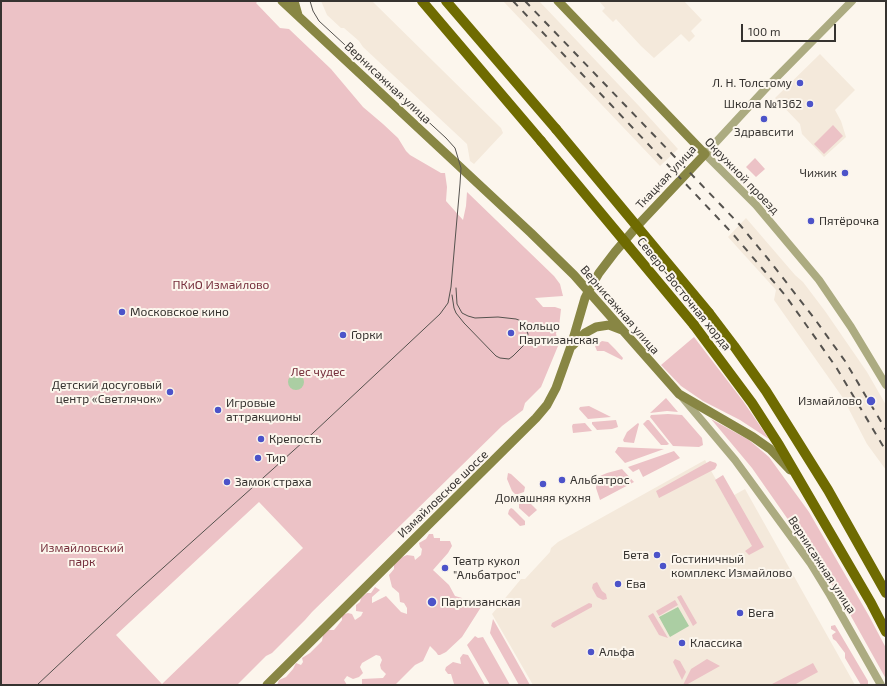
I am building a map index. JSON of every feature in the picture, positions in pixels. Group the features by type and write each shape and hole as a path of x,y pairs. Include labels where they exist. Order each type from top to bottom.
{"main road":[{"name":"Вернисажная улица","path":"282,1 531,233 588,290 679,394"},
{"path":"294,1 299,16"},
{"name":"Северо-Восточная хорда","path":"422,1 694,325 752,403 801,482 886,632"},
{"name":"Северо-Восточная хорда","path":"446,1 556,129 709,313 734,346 790,428 828,490 886,593"},
{"name":"Окружной проезд","path":"558,1 705,154"},
{"name":"Ткацкая улица","path":"588,290 615,252 639,224 705,154"},
{"name":"Измайловское шоссе","path":"267,685 536,418 547,405 556,388 571,346 580,312 588,290"},
{"path":"571,346 585,333 596,327 609,325 624,331"},
{"path":"679,394 754,437 783,461 801,482"}],"street":[{"name":"Ткацкая улица","path":"705,154 768,86 852,1"},
{"name":"Окружной проезд","path":"705,154 756,205 818,280 851,327 886,385"},
{"name":"Вернисажная улица","path":"679,394 744,470 811,564 881,685"}],"shaded area":[{"path":"321,1 372,1 501,128 503,133 474,164 470,161 467,144 363,47 359,41 344,28 341,28 327,15"},
{"path":"503,1 539,1 678,149 660,166"},
{"path":"599,1 684,1 702,20 691,31 695,36 689,42 681,34 654,58 616,19 613,22 602,11 605,8"},
{"name":"Школа №1362","path":"820,54 855,90 835,110 841,121 846,137 824,157 802,134 800,124 775,98"},
{"path":"746,218 795,275 803,282 825,311 867,372 886,405 886,470 867,444 843,398 774,300 776,290 728,237"},
{"path":"296,374 303,379 304,382 299,389 296,390 289,385 288,382 293,375"},
{"name":"Гостиничный комплекс Измайлово","path":"705,460 727,499 745,489 855,685 533,685 492,614 521,579 525,579 550,552 551,548 558,542"},
{"path":"678,607 689,626 670,637 659,617"}],"green space":[{"name":"ПКиО Измайлово","path":"1,1 258,1 256,3 280,28 289,29 331,69 363,107 398,138 410,155 441,173 445,173 447,187 446,201 463,220 467,192 554,276 560,284 563,296 535,298 543,307 555,307 561,309 559,327 556,333 558,346 541,387 525,403 523,410 502,426 272,653 266,656 237,685 1,685","holes":["259,502 303,548 162,684 116,635"]},
{"path":"833,125 843,136 824,154 814,144"},
{"path":"755,158 765,169 756,177 746,167"},
{"path":"694,337 743,401 769,439 740,420 703,401 681,386 661,365"},
{"path":"602,341 608,342 623,358 622,360 604,351 597,351 595,346"},
{"path":"666,398 678,412 667,411 650,413"},
{"path":"589,406 611,417 588,419 579,409 580,407"},
{"path":"651,415 682,415 702,438 703,445 699,447 673,446 650,417"},
{"path":"711,419 749,440 769,457 809,512 886,648 886,679 847,609 817,561 752,468"},
{"path":"616,420 618,427 612,429 597,430 592,424 592,422"},
{"path":"649,420 669,444 661,445 643,424"},
{"path":"585,423 592,431 573,433 573,424"},
{"path":"638,423 634,443 624,442 623,440 627,432"},
{"path":"618,447 664,449 625,463 615,452"},
{"path":"674,451 680,458 643,477 639,469 633,472 628,467"},
{"path":"710,461 716,463 717,465 715,469 659,498 656,491"},
{"path":"622,469 634,482 600,500 596,488 597,480 600,476"},
{"path":"508,473 525,487 524,492 515,494 512,491 507,479"},
{"path":"723,475 764,547 749,555 745,551 752,546 715,480"},
{"path":"527,500 537,510 529,517 519,508 519,504"},
{"path":"511,508 525,521 525,525 520,526 508,514"},
{"path":"429,534 433,534 434,538 440,538 440,541 450,541 452,546 448,553 433,570 449,585 455,596 462,598 466,605 473,601 479,600 483,604 462,637 446,652 440,655 438,655 430,646 423,661 415,665 395,685 362,685 362,679 383,678 386,674 381,669 380,665 382,660 380,656 376,655 362,663 360,667 363,673 359,677 353,679 347,676 344,680 347,685 277,685 279,680 286,677 296,663 301,665 303,662 302,658 310,653 322,641 323,635 328,630 334,630 342,620 342,615 348,613 352,614 355,620 361,616 363,612 356,611 356,605 360,602 361,598 367,593 371,593 375,587 380,590 372,597 372,603 386,596 401,612 407,614 407,608 404,603 400,602 399,593 392,587 389,575 394,569 394,564 400,558 407,555 414,556 415,560 421,555 422,549 419,543 426,539"},
{"path":"597,582 602,591 606,594 607,599 603,600 597,597 592,588 593,584"},
{"path":"681,595 697,623 693,626 677,597"},
{"path":"675,600 678,605 659,616 656,611"},
{"path":"589,603 592,604 592,607 554,628 551,626 552,623"},
{"path":"653,613 668,638 659,635 648,616"},
{"path":"493,619 530,685 519,685 490,633"},
{"path":"835,625 868,681 868,685 861,685 845,658 845,653 833,639 832,635 836,632 831,629 831,626"},
{"path":"475,636 478,638 483,637 510,685 490,685 467,645"},
{"path":"463,654 468,655 485,685 454,684 451,674 448,674 445,670 446,667 453,662 461,664 460,658"},
{"path":"675,659 680,661 686,672 682,680 673,662"},
{"path":"707,659 720,666 686,685 683,685 691,669"},
{"path":"813,663 818,672 794,685 772,685 772,684"}],"tram line":[{"path":"37,685 134,594 313,433 440,314 448,303 451,287 461,168 455,148 319,21 313,11 310,1"},
{"path":"452,295 456,313 496,356 509,359 525,344 528,334 521,321 498,317 475,318 462,313 457,304 456,288"}],"railway":[{"path":"513,1 732,233 785,295 836,367 886,451"},
{"path":"525,1 740,225 814,318 845,361 886,430"}],"place":[{"name":"Л. Н. Толстому","path":"800,83"},
{"name":"Школа №1362","path":"810,104"},
{"name":"Здравсити","path":"764,119"},
{"name":"Чижик","path":"845,173"},
{"name":"Пятёрочка","path":"811,221"},
{"name":"Московское кино","path":"122,312"},
{"name":"Кольцо Партизанская","path":"511,333"},
{"name":"Горки","path":"343,335"},
{"name":"Детский досуговый центр «Светлячок»","path":"170,392"},
{"name":"Измайлово","path":"871,401"},
{"name":"Игровые аттракционы","path":"218,410"},
{"name":"Крепость","path":"261,439"},
{"name":"Тир","path":"258,458"},
{"name":"Альбатрос","path":"562,480"},
{"name":"Замок страха","path":"227,482"},
{"name":"Домашняя кухня","path":"543,484"},
{"name":"Бета","path":"657,555"},
{"name":"Гостиничный комплекс Измайлово","path":"663,566"},
{"name":"Театр кукол \"Альбатрос\"","path":"445,568"},
{"name":"Ева","path":"618,584"},
{"name":"Партизанская","path":"432,602"},
{"name":"Вега","path":"740,613"},
{"name":"Классика","path":"682,643"},
{"name":"Альфа","path":"591,652"}],"park label":[{"name":"Лес чудес","path":"318,372"},
{"name":"Измайловский парк","path":"82,555"}]}
